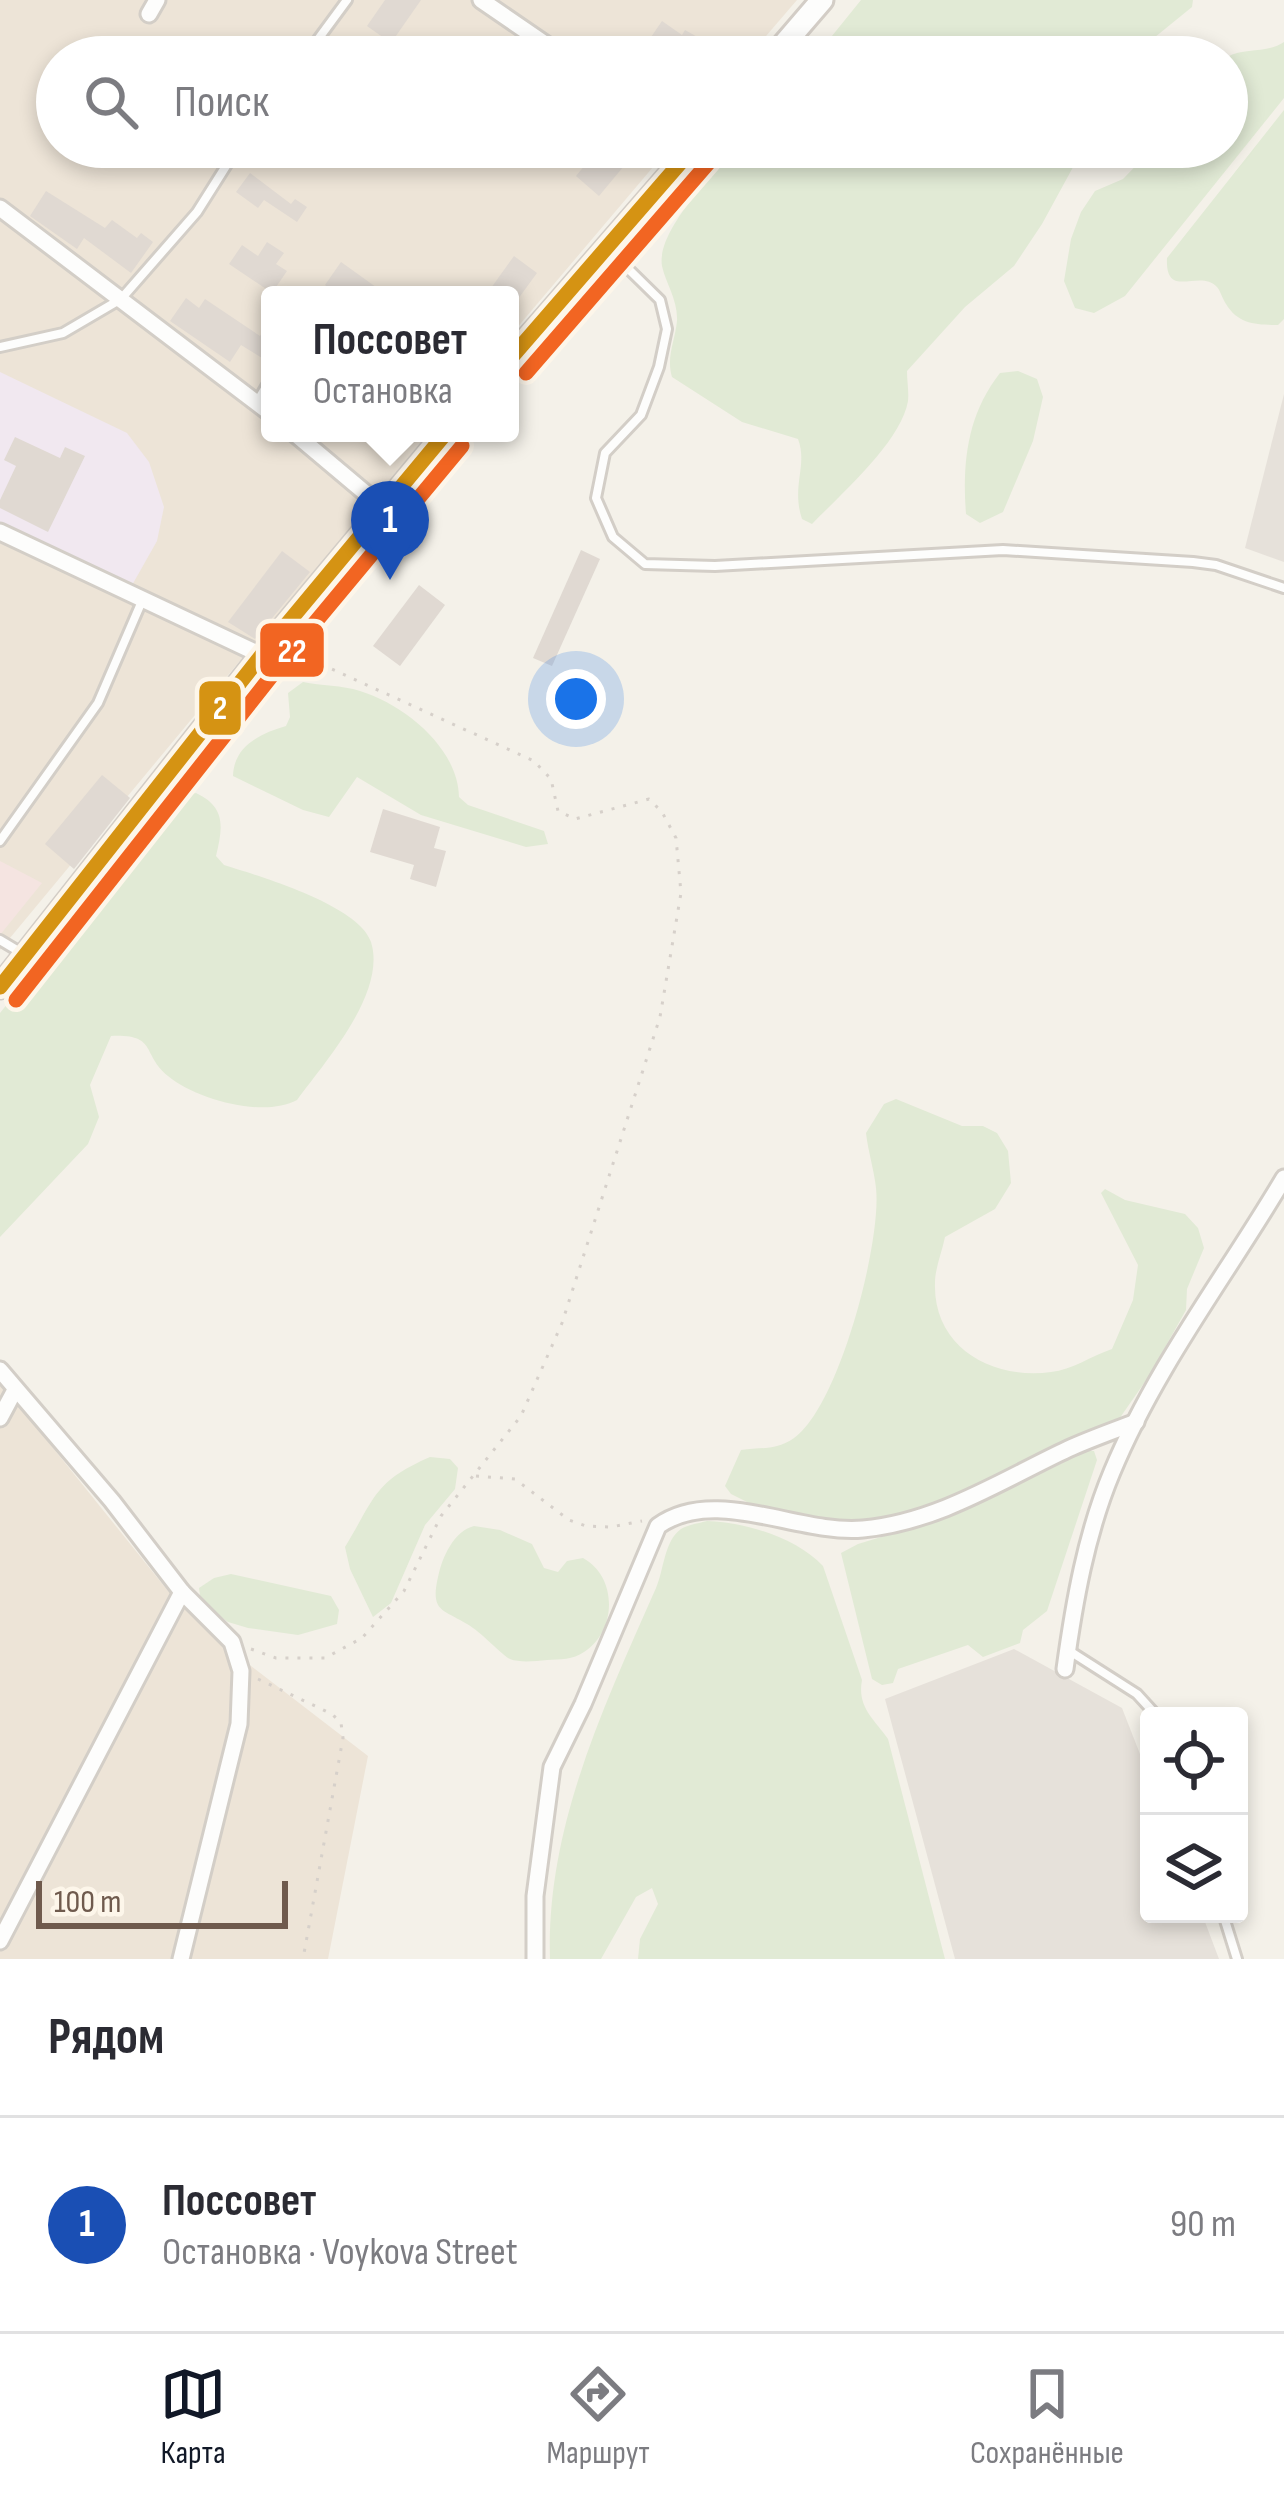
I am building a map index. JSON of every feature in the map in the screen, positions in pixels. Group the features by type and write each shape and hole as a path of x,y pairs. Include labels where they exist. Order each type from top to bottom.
{"street":[{"path":"481,0 533,36"},
{"path":"790,36 822,0"},
{"path":"519,349 676,168"},
{"path":"0,208 261,406"},
{"path":"305,442 382,507"},
{"path":"0,988 267,649 438,442"},
{"path":"0,532 142,601 267,649"},
{"path":"1065,1670 1096,1516 1136,1421 1160,1373 1284,1178"},
{"path":"0,1370 182,1592 232,1642 241,1671 238,1724 182,1959"},
{"path":"0,1418 15,1390"},
{"path":"536,1959 535,1896 552,1767 663,1522 727,1508 834,1531 887,1525 974,1496 1136,1421"},
{"path":"0,1941 182,1592"}],"lane":[{"path":"320,36 347,0"},
{"path":"0,347 63,333 121,299 197,212 225,168"},
{"path":"607,247 660,300 667,329 641,415 605,453 596,498 613,537 645,564 715,566 1003,550 1216,565 1284,588"},
{"path":"0,841 98,703 142,601"},
{"path":"0,940 26,955"},
{"path":"1068,1650 1137,1694 1149,1707"},
{"path":"1226,1923 1237,1959"}],"path":[{"path":"232,1642 275,1658 325,1658 362,1638 404,1591 441,1516 521,1416 562,1323 660,1017 681,893 676,838 650,799 575,819 558,811 551,778 534,760 267,649"},
{"path":"474,1476 514,1479 569,1520 586,1526 663,1522"},
{"path":"241,1671 332,1714 341,1723 343,1738 303,1959"}],"shaded area":[{"path":"0,0 797,0 766,36 36,36 36,168 652,168 519,325 519,286 261,286 261,442 422,442 0,950"},
{"path":"0,372 127,433 149,462 164,507 157,541 131,587 0,526"},
{"path":"1284,394 1284,562 1245,548"},
{"path":"0,861 42,883 0,935"},
{"path":"0,1382 168,1591 251,1666 368,1756 328,1959 0,1959"},
{"path":"1014,1649 1122,1708 1140,1754 1140,1923 1205,1923 1219,1959 955,1959 885,1699"}],"green space":[{"path":"861,0 1193,0 1192,7 1156,36 832,36"},
{"path":"1284,42 1284,98 1248,143 1248,51"},
{"path":"1284,110 1284,319 1278,325 1248,322 1236,316 1210,282 1177,281 1168,271 1167,258 1238,168 1248,168 1248,156"},
{"path":"720,168 1073,168 1014,266 965,307 907,371 908,401 894,433 812,524 802,519 799,507 798,439 742,422 672,377 670,356 677,313 662,266 663,252 689,203"},
{"path":"1134,168 1228,168 1125,296 1094,313 1075,308 1064,281 1081,212 1095,191 1123,179"},
{"path":"1018,371 1037,379 1043,397 1033,441 1003,512 980,523 966,514 969,440 980,406 1000,373"},
{"path":"303,682 353,689 411,718 449,762 459,797 468,805 544,831 548,844 526,847 421,815 357,777 329,817 303,810 233,776 243,749 286,726 288,693"},
{"path":"196,793 217,811 221,827 216,856 224,865 328,904 363,929 374,962 362,1005 297,1100 267,1107 231,1104 196,1092 168,1076 143,1042 111,1036 90,1085 99,1117 88,1144 0,1237 0,1013 163,810 177,797"},
{"path":"896,1099 962,1126 983,1126 997,1133 1008,1151 1011,1183 995,1209 945,1237 935,1277 944,1325 970,1355 988,1364 1029,1373 1051,1372 1112,1349 1133,1300 1138,1265 1101,1193 1105,1189 1125,1200 1185,1214 1198,1228 1204,1248 1187,1289 1186,1310 1117,1422 927,1509 824,1525 749,1503 725,1486 741,1450 774,1447 794,1438 811,1421 827,1393 854,1321 872,1245 876,1188 866,1133 884,1104"},
{"path":"1094,1451 1097,1460 1047,1611 1023,1630 1020,1643 983,1657 968,1645 898,1669 893,1683 882,1685 872,1679 841,1553 960,1513"},
{"path":"430,1457 450,1459 458,1468 455,1489 425,1525 391,1603 373,1617 345,1547 386,1484"},
{"path":"707,1521 770,1533 823,1566 862,1680 864,1705 888,1739 945,1959 638,1959 640,1939 658,1904 652,1888 636,1897 601,1959 550,1959 558,1862 582,1768 671,1541 684,1528"},
{"path":"474,1526 500,1530 532,1544 544,1568 558,1572 567,1561 583,1558 594,1567 603,1578 609,1604 595,1643 571,1658 514,1660 440,1608 436,1588 442,1561 455,1539"},
{"path":"231,1574 331,1596 339,1610 337,1624 298,1635 228,1622 201,1603 199,1588"}],"building":[{"path":"385,0 421,0 396,36 381,36 367,26"},
{"path":"662,21 682,35 685,30 696,36 652,36"},
{"path":"583,168 622,168 599,196 576,176"},
{"path":"250,173 291,204 295,199 307,207 297,222 264,200 258,208 236,192"},
{"path":"46,191 105,228 112,220 137,238 141,233 153,242 131,273 84,238 77,249 30,216"},
{"path":"267,242 284,253 276,264 287,271 277,286 262,286 229,264 242,245 258,256"},
{"path":"514,256 537,273 519,298 519,286 492,286"},
{"path":"341,262 374,286 326,286"},
{"path":"186,298 199,308 205,299 261,334 261,357 241,345 230,362 170,321"},
{"path":"15,437 60,458 65,447 85,456 48,532 0,508 16,466 4,460"},
{"path":"581,550 600,559 552,666 533,658"},
{"path":"282,551 310,572 255,639 228,622"},
{"path":"419,585 445,605 400,666 373,646"},
{"path":"102,775 130,798 74,869 45,844"},
{"path":"383,809 440,827 434,848 446,851 436,887 410,879 414,865 370,852"}],"transit line":[{"name":"2","path":"519,349 676,168"},
{"name":"22","path":"526,373 704,168"},
{"name":"2","path":"0,987 272,642 439,442"},
{"name":"22","path":"16,1000 288,655 462,446"}],"place":[{"name":"Поссовет","path":"390,580"}]}
